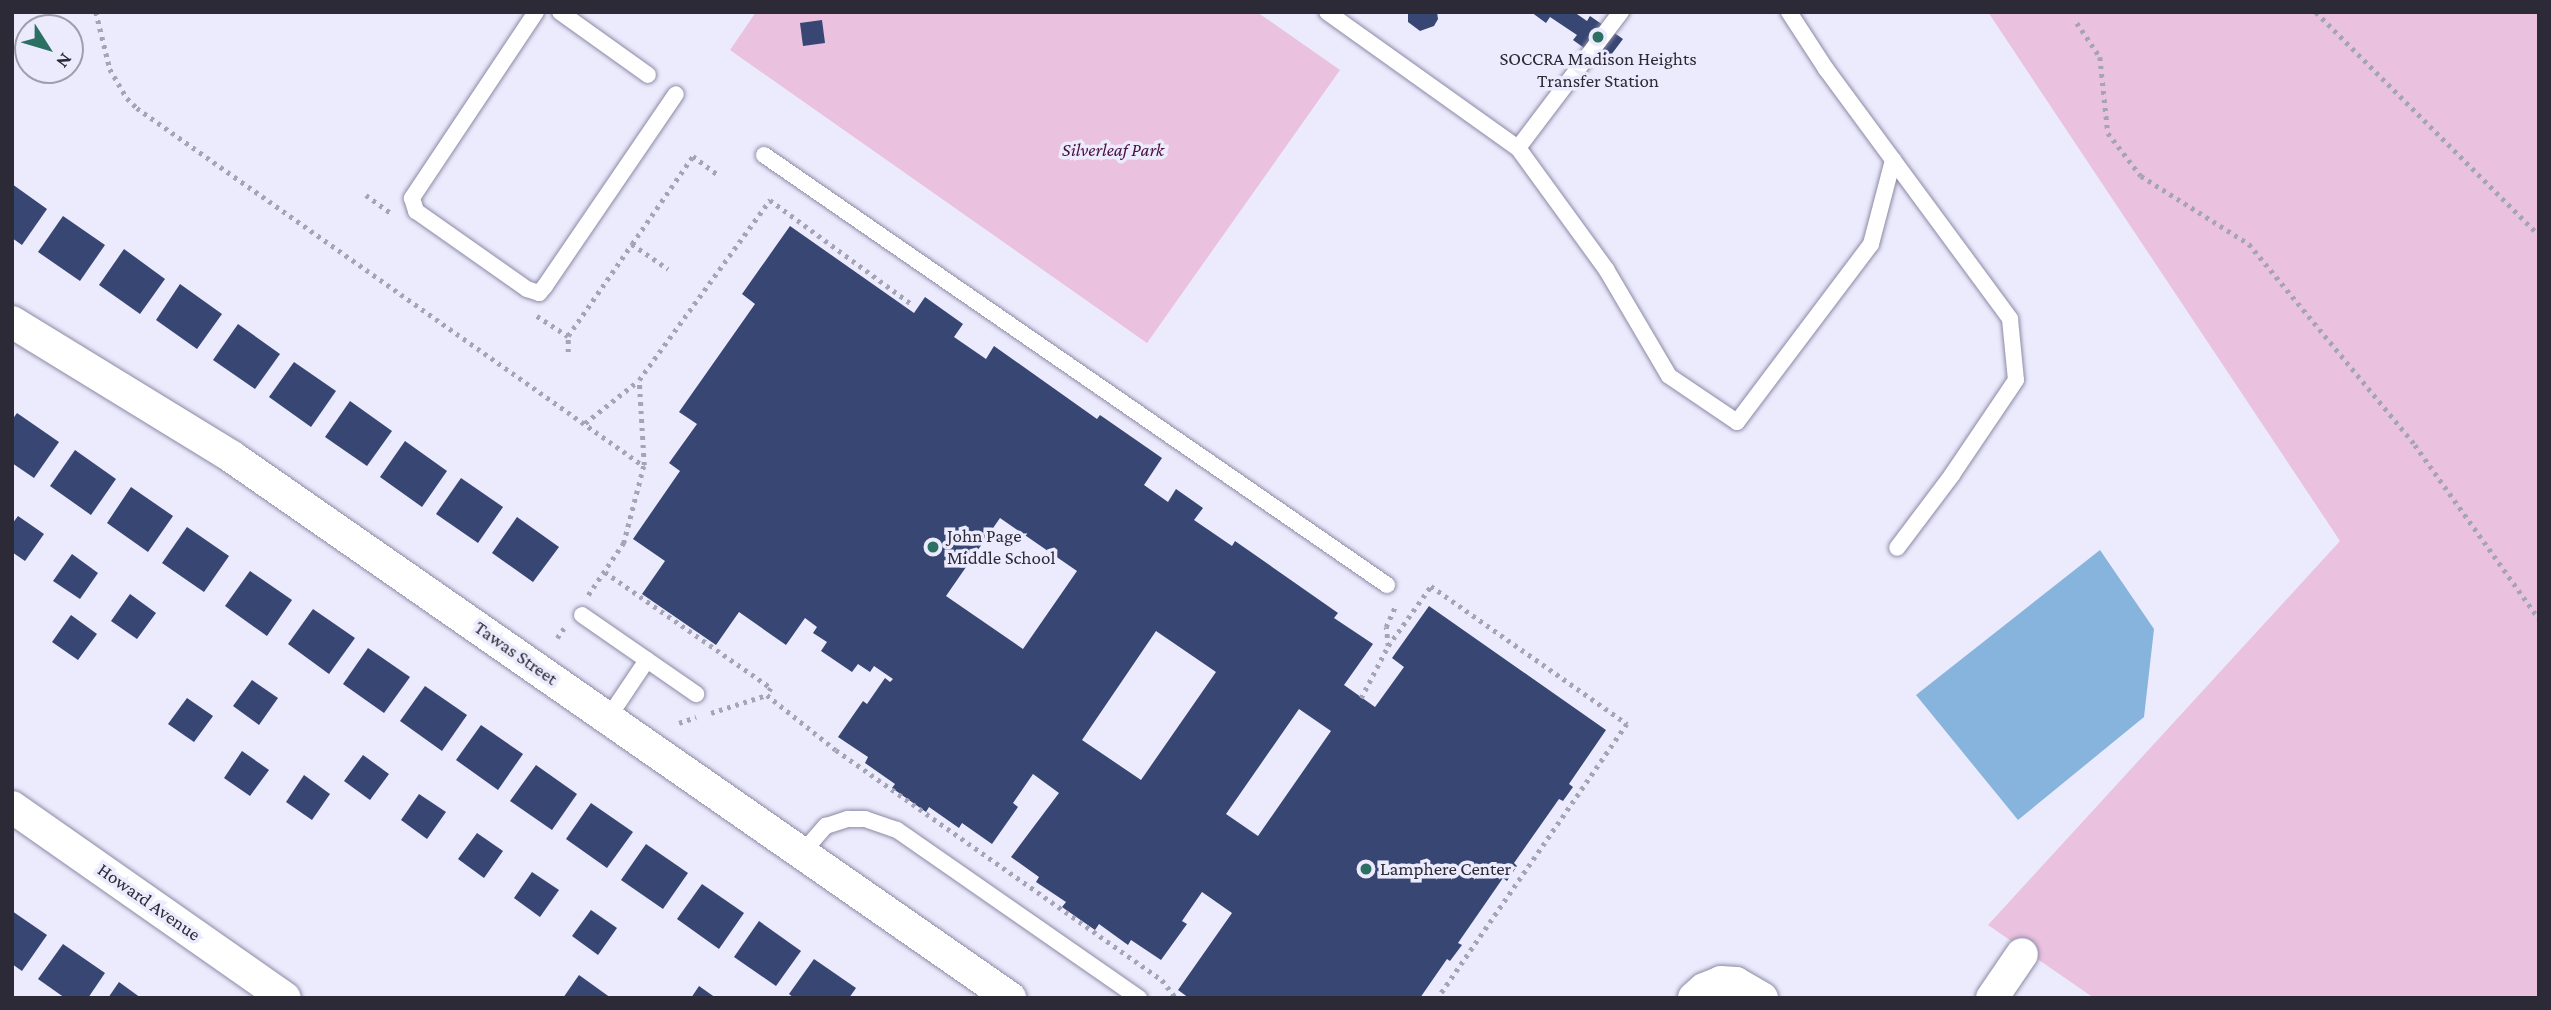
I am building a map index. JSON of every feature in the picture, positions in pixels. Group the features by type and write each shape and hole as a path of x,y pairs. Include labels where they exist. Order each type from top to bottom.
{"street":[{"name":"Tawas Street","path":"12,322 232,457 1010,998"},
{"name":"Howard Avenue","path":"12,807 285,998"},
{"path":"1992,998 2022,954"},
{"path":"1694,998 1704,989 1721,982 1736,983 1762,998"}],"lane":[{"path":"537,12 412,198 416,211 527,289 539,293 545,286 676,94"},
{"path":"560,12 648,75"},
{"path":"1327,12 1518,148 1606,270 1669,376 1737,422 1871,244 1893,160"},
{"path":"1518,148 1622,12"},
{"path":"1789,12 1826,69 2010,319 2016,380 1952,475 1897,548"},
{"path":"764,155 1387,585"},
{"path":"582,610 696,694"},
{"path":"608,718 647,660"},
{"path":"803,852 826,825 848,819 865,819 897,830 1139,998"}],"path":[{"path":"96,12 110,69 127,98 137,108 644,466"},
{"path":"2316,12 2539,235"},
{"path":"2077,23 2100,57 2108,133 2141,176 2249,244 2415,445 2539,619"},
{"path":"568,352 568,336 693,156 717,173"},
{"path":"584,424 639,380 769,200 910,303"},
{"path":"632,244 667,269"},
{"path":"582,610 624,544 644,466 639,380"},
{"path":"605,572 771,688 767,695 679,723"},
{"path":"1361,698 1388,646 1432,586 1627,724 1438,998"},
{"path":"1388,646 1385,627 1393,611"},
{"path":"557,638 565,627"},
{"path":"767,695 836,750 1162,980 1176,998"}],"green space":[{"name":"Silverleaf Park","path":"756,12 1257,12 1340,70 1147,343 730,50"},
{"path":"1988,12 2539,12 2539,998 2094,998 1988,925 2340,541"}],"water":[{"path":"2100,550 2154,629 2144,717 2018,820 1916,695"}],"building":[{"path":"1408,12 1437,12 1438,19 1434,26 1420,31 1408,22"},
{"name":"SOCCRA Madison Heights Transfer Station","path":"1531,12 1574,12 1587,21 1590,16 1623,39 1605,63 1573,40 1577,35 1550,17 1546,23"},
{"path":"822,20 825,43 803,46 800,23"},
{"path":"12,184 47,209 22,245 12,238"},
{"path":"63,216 105,245 80,281 38,252"},
{"path":"790,226 914,313 925,297 963,324 954,337 986,359 994,346 1097,419 1100,415 1162,458 1144,485 1168,502 1176,489 1203,508 1194,520 1232,546 1235,541 1338,613 1334,618 1373,644 1344,685 1375,707 1404,667 1392,658 1429,606 1606,730 1569,784 1573,787 1563,801 1559,799 1514,863 1517,866 1507,881 1503,878 1458,943 1462,945 1450,961 1447,959 1420,998 1189,998 1178,990 1232,913 1202,892 1182,921 1187,924 1161,960 1131,940 1128,945 1099,924 1095,930 1062,907 1066,902 1036,882 1039,877 1011,857 1059,793 1033,774 1013,803 1018,807 992,844 962,823 959,828 929,807 926,812 892,788 895,784 865,763 868,757 838,737 863,701 867,704 885,678 890,682 893,679 874,666 870,672 858,664 852,672 821,651 827,642 813,633 817,627 805,618 786,645 739,612 716,645 642,594 665,561 633,539 680,471 669,463 697,424 679,412 755,304 742,294","holes":["1000,518 1077,571 1023,649 946,596","1156,631 1216,672 1141,780 1082,740","1299,709 1331,731 1258,836 1226,814"]},
{"path":"124,249 165,279 140,314 99,285"},
{"path":"180,284 222,314 197,349 156,320"},
{"path":"238,324 280,354 255,389 213,360"},
{"path":"294,362 336,391 311,427 269,397"},
{"path":"350,401 392,431 367,466 325,437"},
{"path":"17,413 59,442 34,478 12,463 12,420"},
{"path":"405,441 447,471 422,507 380,477"},
{"path":"75,450 116,479 91,515 50,486"},
{"path":"461,478 503,507 478,543 436,514"},
{"path":"131,487 173,516 148,552 107,523"},
{"path":"18,516 44,534 25,561 12,552 12,524"},
{"path":"517,517 559,547 533,582 492,553"},
{"path":"187,527 229,556 204,592 162,563"},
{"path":"72,554 98,573 80,599 53,581"},
{"path":"250,571 292,600 267,636 225,606"},
{"path":"130,594 156,613 137,639 111,621"},
{"path":"313,609 355,638 329,674 288,644"},
{"path":"71,615 97,634 78,660 52,642"},
{"path":"368,648 410,677 384,713 343,684"},
{"path":"252,680 278,698 259,725 233,706"},
{"path":"425,686 467,715 442,751 400,721"},
{"path":"187,698 213,716 194,742 168,724"},
{"path":"481,725 523,754 498,790 456,760"},
{"path":"242,751 269,770 250,796 224,778"},
{"path":"363,755 389,774 370,800 344,781"},
{"path":"536,765 577,794 552,830 510,801"},
{"path":"304,775 330,794 312,820 286,802"},
{"path":"419,794 446,812 427,839 401,820"},
{"path":"591,803 633,832 607,868 566,839"},
{"path":"477,833 503,851 484,878 458,859"},
{"path":"646,844 688,873 663,909 621,880"},
{"path":"532,872 559,890 540,917 514,898"},
{"path":"702,884 744,913 719,949 677,919"},
{"path":"591,910 617,928 598,955 572,936"},
{"path":"12,911 47,935 22,971 12,964"},
{"path":"759,921 801,951 776,986 734,957"},
{"path":"63,944 105,973 88,998 65,998 38,979"},
{"path":"814,959 856,988 849,998 794,998 789,994"},
{"path":"579,975 611,998 563,998"},
{"path":"119,982 141,998 108,998"},
{"path":"699,986 716,998 691,998"}],"place":[{"name":"SOCCRA Madison Heights Transfer Station","path":"1598,37"},
{"name":"John Page Middle School","path":"933,547"},
{"name":"Lamphere Center","path":"1366,869"}]}
